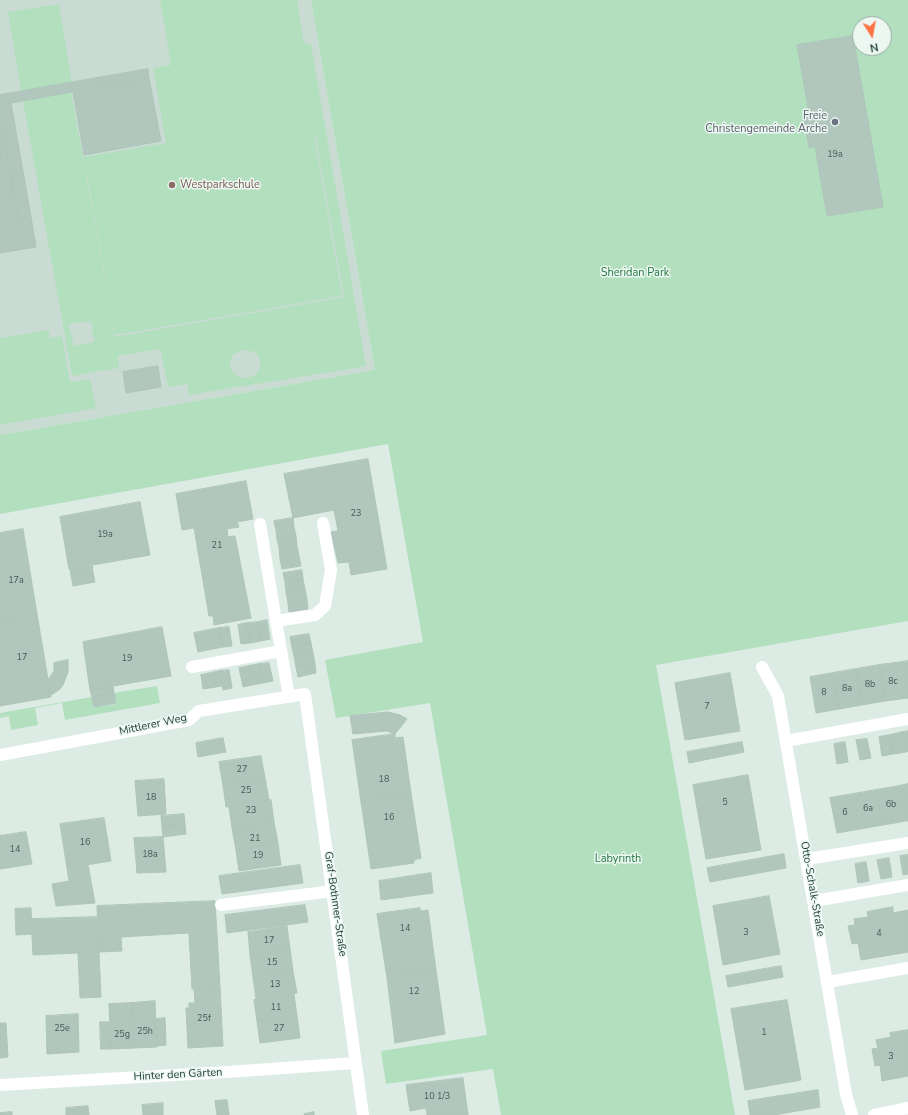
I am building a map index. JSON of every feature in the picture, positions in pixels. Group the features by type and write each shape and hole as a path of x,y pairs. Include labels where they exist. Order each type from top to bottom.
{"street":[{"path":"276,621 315,615 325,606 331,570 322,523"},
{"path":"260,524 289,697"},
{"path":"192,667 281,651"},
{"name":"Otto-Schalk-Straße","path":"762,667 778,696 846,1094 852,1115"},
{"name":"Mittlerer Weg","path":"0,755 189,720 199,711 305,694"},
{"name":"Graf-Bothmer-Straße","path":"305,694 363,1115"},
{"path":"786,741 908,719"},
{"path":"807,859 908,843"},
{"path":"814,901 908,885"},
{"path":"221,905 333,891"},
{"path":"828,982 908,968"},
{"name":"Hinter den Gärten","path":"0,1085 355,1063"},
{"path":"874,1115 908,1108"}],"shaded area":[{"name":"Westparkschule","path":"0,0 311,0 375,370 0,435"}],"green space":[{"name":"Westparkschule","path":"160,0 297,0 304,43 311,44 366,366 189,395 187,384 168,387 160,349 118,356 119,368 72,376 23,101 71,92 83,157 166,143 153,68 171,65","holes":["315,133 344,297 115,337 86,173 115,335 342,296","91,321 94,342 74,346 69,326 70,324","245,350 251,352 253,350 258,356 260,364 258,371 253,376 247,378 241,377 235,374 231,369 230,362 234,353 235,354"]},
{"name":"Sheridan Park","path":"311,0 908,0 908,621 656,665 735,1115 501,1115 493,1069 386,1084 381,1051 487,1035 430,703 336,718 325,660 423,642 388,444 0,514 0,435 375,370"},
{"path":"59,4 72,83 21,91 8,12"},
{"path":"49,330 50,338 62,336 70,382 90,379 96,408 0,425 0,338"},
{"path":"157,686 160,703 65,720 62,703 35,708 38,725 11,730 9,716 0,718 0,713 92,697 94,707 116,704 114,693"}],"building":[{"path":"852,36 852,56 857,56 883,207 827,216 815,146 809,148 803,113 809,113 797,45"},
{"path":"148,69 149,78 0,105 0,95"},
{"path":"149,78 161,141 84,155 73,92"},
{"path":"11,103 31,217 18,219 2,126 0,126 0,105"},
{"path":"0,126 2,126 18,219 31,217 36,247 0,253"},
{"path":"158,366 161,387 126,393 123,372"},
{"path":"368,459 387,569 351,575 349,562 338,563 331,532 338,531 334,510 293,518 284,474"},
{"path":"246,481 253,519 237,522 239,527 227,529 228,537 235,536 251,618 214,625 213,616 209,616 194,528 182,530 176,494"},
{"path":"140,502 150,555 69,569 60,517"},
{"path":"293,518 294,527 276,530 274,521"},
{"path":"294,527 296,536 277,539 276,530"},
{"path":"23,529 37,614 0,620 0,533"},
{"path":"296,536 297,546 279,548 277,539"},
{"path":"297,546 299,556 280,559 279,548"},
{"path":"299,556 301,566 282,569 280,559"},
{"path":"92,564 93,572 71,576 70,569"},
{"path":"302,570 303,579 285,582 283,573"},
{"path":"93,572 95,582 73,586 71,576"},
{"path":"303,579 305,589 286,592 285,582"},
{"path":"305,589 307,600 288,603 286,592"},
{"path":"307,600 308,609 289,612 288,603"},
{"path":"37,614 51,697 0,706 0,620"},
{"path":"267,620 270,639 261,641 258,622"},
{"path":"258,622 261,641 250,643 247,623"},
{"path":"247,623 250,643 241,644 238,625"},
{"path":"162,627 171,676 90,690 83,642"},
{"path":"229,627 232,646 223,647 219,628"},
{"path":"219,628 223,647 198,652 194,633"},
{"path":"309,634 311,643 292,647 290,637"},
{"path":"311,643 313,653 294,656 292,647"},
{"path":"313,653 315,664 296,667 294,656"},
{"path":"68,660 68,672 63,685 51,695 48,680 54,671 54,663"},
{"path":"908,661 908,698 902,662"},
{"path":"902,662 908,698 885,701 879,665"},
{"path":"269,663 273,681 263,683 260,664"},
{"path":"260,664 263,683 252,685 249,666"},
{"path":"315,664 316,673 298,677 296,667"},
{"path":"879,665 885,701 862,705 856,669"},
{"path":"249,666 252,685 243,687 239,668"},
{"path":"856,669 862,705 839,709 833,673"},
{"path":"229,670 232,688 223,690 220,671"},
{"path":"220,671 222,686 203,689 201,675"},
{"path":"730,673 740,731 685,740 675,683"},
{"path":"833,673 839,709 816,713 810,677"},
{"path":"113,686 114,693 92,697 90,690"},
{"path":"114,693 116,703 94,707 92,697"},
{"path":"388,712 400,715 407,719 395,734 387,731 353,734 350,716"},
{"path":"908,731 908,751 906,752 903,732"},
{"path":"903,732 906,752 893,754 890,735"},
{"path":"395,734 395,738 403,737 411,793 361,802 352,740"},
{"path":"890,735 893,754 882,756 879,737"},
{"path":"223,738 226,752 198,757 196,743"},
{"path":"867,739 871,758 860,760 856,740"},
{"path":"742,742 744,752 689,763 687,752"},
{"path":"845,742 848,762 837,764 834,744"},
{"path":"261,756 265,778 223,785 219,762"},
{"path":"748,775 761,850 706,859 693,785"},
{"path":"265,778 269,800 226,807 223,785"},
{"path":"164,779 166,814 138,816 135,781"},
{"path":"908,784 908,821 906,821 899,786"},
{"path":"899,786 906,821 883,825 876,790"},
{"path":"876,790 883,825 860,829 853,794"},
{"path":"411,793 421,858 414,860 414,863 371,869 361,802"},
{"path":"853,794 860,829 837,833 830,798"},
{"path":"271,800 274,822 232,828 229,807"},
{"path":"184,814 185,824 162,826 161,816"},
{"path":"104,818 111,861 67,868 60,824"},
{"path":"274,822 278,843 236,850 232,828"},
{"path":"185,824 186,834 163,837 162,826"},
{"path":"26,832 32,864 0,869 0,836"},
{"path":"163,837 166,872 137,873 134,838"},
{"path":"278,843 281,865 239,871 236,850"},
{"path":"784,854 786,868 710,882 707,868"},
{"path":"908,855 908,874 903,875 900,856"},
{"path":"889,858 892,877 881,879 877,860"},
{"path":"866,862 869,881 858,883 855,864"},
{"path":"88,865 95,903 56,906 52,884 69,881 67,868"},
{"path":"300,865 303,883 222,894 219,876"},
{"path":"431,873 433,893 381,900 379,881"},
{"path":"769,896 780,954 723,965 713,906"},
{"path":"215,901 220,987 192,989 189,933 121,937 122,951 99,952 97,906"},
{"path":"305,905 308,922 227,933 225,915"},
{"path":"893,907 893,913 908,910 908,952 861,960 858,943 852,944 848,926 855,925 854,919 868,917 867,912"},
{"path":"31,908 32,934 16,935 15,909"},
{"path":"420,908 420,911 428,910 436,970 387,978 377,914"},
{"path":"98,917 99,952 33,955 31,919"},
{"path":"287,926 290,949 250,955 248,932"},
{"path":"290,949 293,971 253,977 250,955"},
{"path":"99,952 101,997 80,998 78,953"},
{"path":"781,966 783,977 728,987 726,976"},
{"path":"436,970 445,1034 395,1043 387,978"},
{"path":"293,971 297,993 256,999 253,977"},
{"path":"220,987 223,1046 188,1048 186,1008 189,1008 189,1003 195,1003 194,989"},
{"path":"294,994 297,1016 257,1021 254,1000"},
{"path":"787,1000 801,1080 745,1090 731,1009"},
{"path":"155,1001 157,1047 134,1048 132,1003"},
{"path":"132,1003 134,1048 111,1049 109,1004"},
{"path":"78,1014 79,1052 47,1054 46,1016"},
{"path":"297,1016 300,1038 260,1043 257,1021"},
{"path":"165,1018 166,1045 157,1046 156,1019"},
{"path":"100,1022 109,1022 111,1049 101,1049"},
{"path":"0,1023 6,1023 8,1057 0,1058"},
{"path":"908,1030 908,1076 882,1081 880,1065 875,1066 872,1049 878,1048 876,1040 891,1037 890,1033"},
{"path":"463,1078 468,1115 427,1115 426,1108 410,1111 406,1085"},
{"path":"818,1090 820,1107 774,1115 750,1115 748,1101"},
{"path":"227,1100 229,1115 217,1115 215,1101"},
{"path":"163,1103 163,1115 143,1115 142,1105"},
{"path":"88,1106 89,1115 66,1115 66,1108"},
{"path":"12,1112 12,1115 0,1115 0,1113"},
{"path":"314,1112 314,1115 304,1114"}],"place":[{"name":"Freie Christengemeinde Arche","path":"835,122"},
{"name":"Westparkschule","path":"172,185"}],"park label":[{"name":"Labyrinth","path":"618,859"}]}
